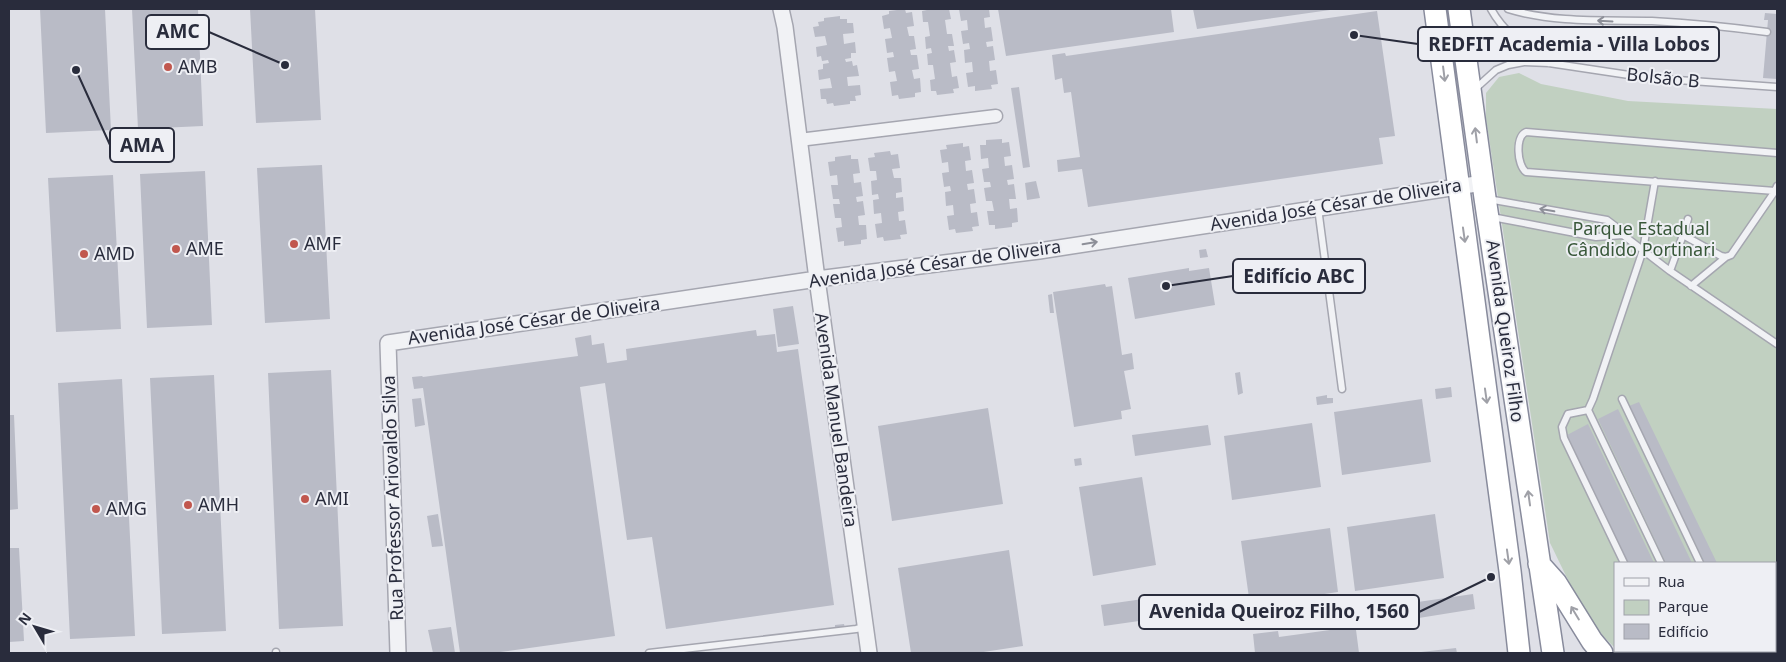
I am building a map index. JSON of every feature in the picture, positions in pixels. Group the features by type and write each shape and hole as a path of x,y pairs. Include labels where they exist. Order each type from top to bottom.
{"highway":[{"name":"Avenida Queiroz Filho","path":"1435,9 1509,561 1519,653"},
{"name":"Avenida Queiroz Filho","path":"1459,9 1485,199 1553,653"},
{"path":"1539,564 1556,583 1602,653"}],"street":[{"name":"Avenida Manuel Bandeira","path":"781,9 785,27 868,653"},
{"path":"799,140 996,116"},
{"name":"Avenida José César de Oliveira","path":"388,343 817,279 1039,251 1458,187 1485,199"},
{"name":"Rua Professor Ariovaldo Silva","path":"388,343 398,653"}],"lane":[{"name":"Bolsão B","path":"1491,9 1499,22 1515,40 1549,63"},
{"path":"1508,9 1550,17 1608,21 1654,21 1767,32"},
{"name":"Bolsão B","path":"1471,93 1496,70 1508,65 1524,62 1549,63 1649,78 1777,88"},
{"path":"1776,188 1526,172 1522,170 1520,164 1519,139 1522,133 1526,132 1777,153"},
{"path":"1655,181 1643,250 1588,410 1661,562"},
{"path":"1683,235 1721,256 1731,255 1776,188"},
{"path":"1485,199 1596,237 1623,235"},
{"path":"1485,199 1607,220 1623,235 1670,271 1777,344"},
{"path":"1318,208 1342,389"},
{"path":"1670,271 1688,219"},
{"path":"1691,286 1726,256"},
{"path":"1622,399 1700,562"},
{"path":"1588,410 1568,414 1562,427 1564,438 1624,562"},
{"path":"649,653 856,629 865,626"}],"green space":[{"name":"Parque Estadual Cândido Portinari","path":"1519,73 1541,84 1628,101 1777,109 1777,653 1619,652 1776,652 1776,562 1614,562 1614,647 1604,637 1586,612 1550,543 1486,118 1486,93 1499,77"}],"building":[{"path":"40,9 105,9 111,130 46,133"},
{"name":"AMB","path":"132,9 198,9 203,126 138,129"},
{"path":"250,9 315,9 321,120 256,123"},
{"path":"905,9 906,13 912,12 914,26 907,27 909,36 914,36 916,49 910,50 911,55 917,55 919,69 912,70 914,79 920,78 921,92 915,93 915,97 899,99 898,95 892,96 890,82 897,81 895,71 889,72 887,58 894,57 893,52 887,53 885,39 892,38 890,28 884,29 882,16 889,14 889,11"},
{"path":"927,9 949,9 951,19 945,20 947,34 952,34 954,46 948,46 949,51 954,50 956,62 950,63 952,77 957,76 959,88 953,89 954,93 937,95 936,91 931,91 930,80 935,79 933,65 928,65 927,54 932,53 931,48 926,49 925,37 930,36 928,22 923,22 922,11"},
{"path":"959,9 989,9 990,17 984,18 985,28 991,27 993,41 986,42 987,47 993,46 995,60 989,61 990,71 996,70 998,84 991,85 992,89 975,91 975,86 968,87 966,73 973,72 972,62 965,63 964,50 970,49 969,43 963,44 961,31 968,30 967,20 961,21"},
{"path":"998,9 1171,9 1174,32 1006,56"},
{"path":"1193,9 1330,9 1330,10 1197,29"},
{"path":"1377,11 1395,136 1379,138 1383,164 1088,207 1082,169 1058,172 1057,160 1080,157 1071,92 1064,93 1062,78 1055,80 1052,55 1065,53 1066,56"},
{"path":"1765,13 1777,14 1777,79 1763,78 1768,20 1764,20"},
{"path":"840,16 840,19 847,19 847,23 853,23 854,33 843,34 844,44 855,42 856,53 851,53 851,58 845,59 846,62 852,61 853,66 857,65 859,76 847,77 848,86 860,85 861,95 855,96 856,101 850,101 850,104 834,106 833,103 827,104 826,99 821,99 820,89 832,88 830,78 819,80 818,70 823,69 823,64 829,63 828,60 822,61 821,56 817,57 816,47 827,45 825,36 815,37 813,27 819,26 818,22 824,21 824,18"},
{"path":"1019,87 1030,167 1023,168 1011,88"},
{"path":"1002,139 1002,143 1009,142 1011,156 1004,157 1005,166 1012,165 1014,179 1007,180 1008,185 1014,184 1016,199 1009,199 1010,209 1017,208 1018,222 1012,223 1012,227 995,229 995,225 989,225 987,211 994,211 992,201 986,201 984,188 991,187 990,182 984,182 982,169 989,168 988,158 981,159 980,145 986,145 986,140"},
{"path":"963,143 963,147 969,146 971,160 965,161 966,171 972,170 974,183 967,184 968,190 974,189 976,203 970,204 971,213 977,212 979,226 972,227 973,231 956,233 955,229 949,230 947,216 954,215 953,205 946,206 945,192 951,191 950,186 944,187 942,173 949,172 948,162 942,163 940,150 947,149 946,145"},
{"path":"890,151 891,155 898,154 900,168 892,169 894,178 901,178 902,192 896,193 896,198 903,197 904,211 898,212 899,221 905,220 907,234 900,235 901,239 884,241 883,237 877,238 875,224 882,223 881,213 874,214 873,200 879,199 878,194 872,195 871,181 877,180 876,171 870,171 868,158 875,157 874,153"},
{"path":"851,155 851,159 858,159 860,173 853,174 854,183 861,182 863,196 856,197 857,202 863,201 865,215 858,216 859,225 866,225 867,239 861,240 861,244 844,246 844,241 838,242 836,228 842,227 841,218 835,218 833,204 840,204 839,199 833,199 831,185 838,185 837,175 830,176 828,162 835,161 835,157"},
{"name":"AMF","path":"322,165 330,319 265,323 257,168"},
{"name":"AME","path":"205,171 212,325 147,328 140,174"},
{"name":"AMD","path":"113,175 121,329 56,332 48,178"},
{"path":"1036,181 1040,198 1027,200 1025,183"},
{"path":"1206,249 1208,257 1200,258 1199,250"},
{"path":"1189,268 1189,271 1209,268 1215,305 1135,319 1128,278"},
{"path":"1105,284 1106,287 1112,286 1122,355 1132,353 1134,369 1124,371 1131,409 1121,411 1122,419 1074,427 1053,292"},
{"path":"1052,294 1054,313 1050,313 1048,295"},
{"path":"793,306 799,344 778,347 773,309"},
{"path":"756,330 757,336 775,334 777,352 798,349 834,605 666,629 652,537 627,540 605,383 580,387 615,636 493,653 460,653 423,388 414,389 412,377 578,356 575,338 591,335 592,345 604,343 607,363 627,360 626,349"},
{"name":"AMI","path":"331,370 343,626 279,629 268,373"},
{"path":"1240,372 1243,393 1238,395 1235,373"},
{"name":"AMH","path":"214,375 226,631 162,634 150,378"},
{"name":"AMG","path":"122,379 135,636 70,639 58,383"},
{"path":"1451,387 1452,397 1436,399 1435,389"},
{"path":"1327,395 1327,398 1333,398 1333,403 1317,405 1316,397"},
{"path":"421,398 425,425 415,427 412,399"},
{"path":"1422,399 1431,462 1342,475 1334,412"},
{"path":"1639,402 1717,562 1705,562 1629,406"},
{"path":"988,408 1003,504 892,521 878,426"},
{"path":"1618,409 1692,562 1666,562 1598,419"},
{"path":"9,415 14,415 18,509 9,510"},
{"path":"1312,423 1321,487 1232,500 1224,436"},
{"path":"1588,424 1654,562 1628,562 1567,435"},
{"path":"1208,425 1211,445 1135,456 1132,435"},
{"path":"1081,458 1082,465 1075,466 1074,459"},
{"path":"1142,477 1156,565 1093,576 1079,487"},
{"path":"438,514 443,546 432,547 427,516"},
{"path":"1435,514 1444,578 1355,591 1347,527"},
{"path":"1330,528 1338,592 1250,605 1241,541"},
{"path":"9,548 19,548 24,641 9,642"},
{"path":"1009,550 1023,646 977,653 911,653 898,568"},
{"path":"1473,594 1475,609 1400,621 1399,614 1411,603"},
{"path":"1164,596 1167,617 1104,626 1101,605"},
{"path":"1355,622 1359,653 1255,653 1253,634 1278,631 1279,637 1330,630 1330,625"},
{"path":"844,624 845,628 835,630 835,625"},
{"path":"451,627 455,653 433,653 428,630"},
{"path":"1456,648 1457,653 1421,653 1421,652"},
{"path":"1708,652 1735,653 1709,653"}],"place":[{"name":"REDFIT Academia - Villa Lobos","path":"1354,35"},
{"name":"AMC","path":"285,65"},
{"name":"AMB","path":"168,67"},
{"name":"AMA","path":"76,70"},
{"name":"AMF","path":"294,244"},
{"name":"AME","path":"176,249"},
{"name":"AMD","path":"84,254"},
{"name":"Edifício ABC","path":"1166,286"},
{"name":"AMI","path":"305,499"},
{"name":"AMH","path":"188,505"},
{"name":"AMG","path":"96,509"},
{"name":"Avenida Queiroz Filho, 1560","path":"1491,577"}]}
